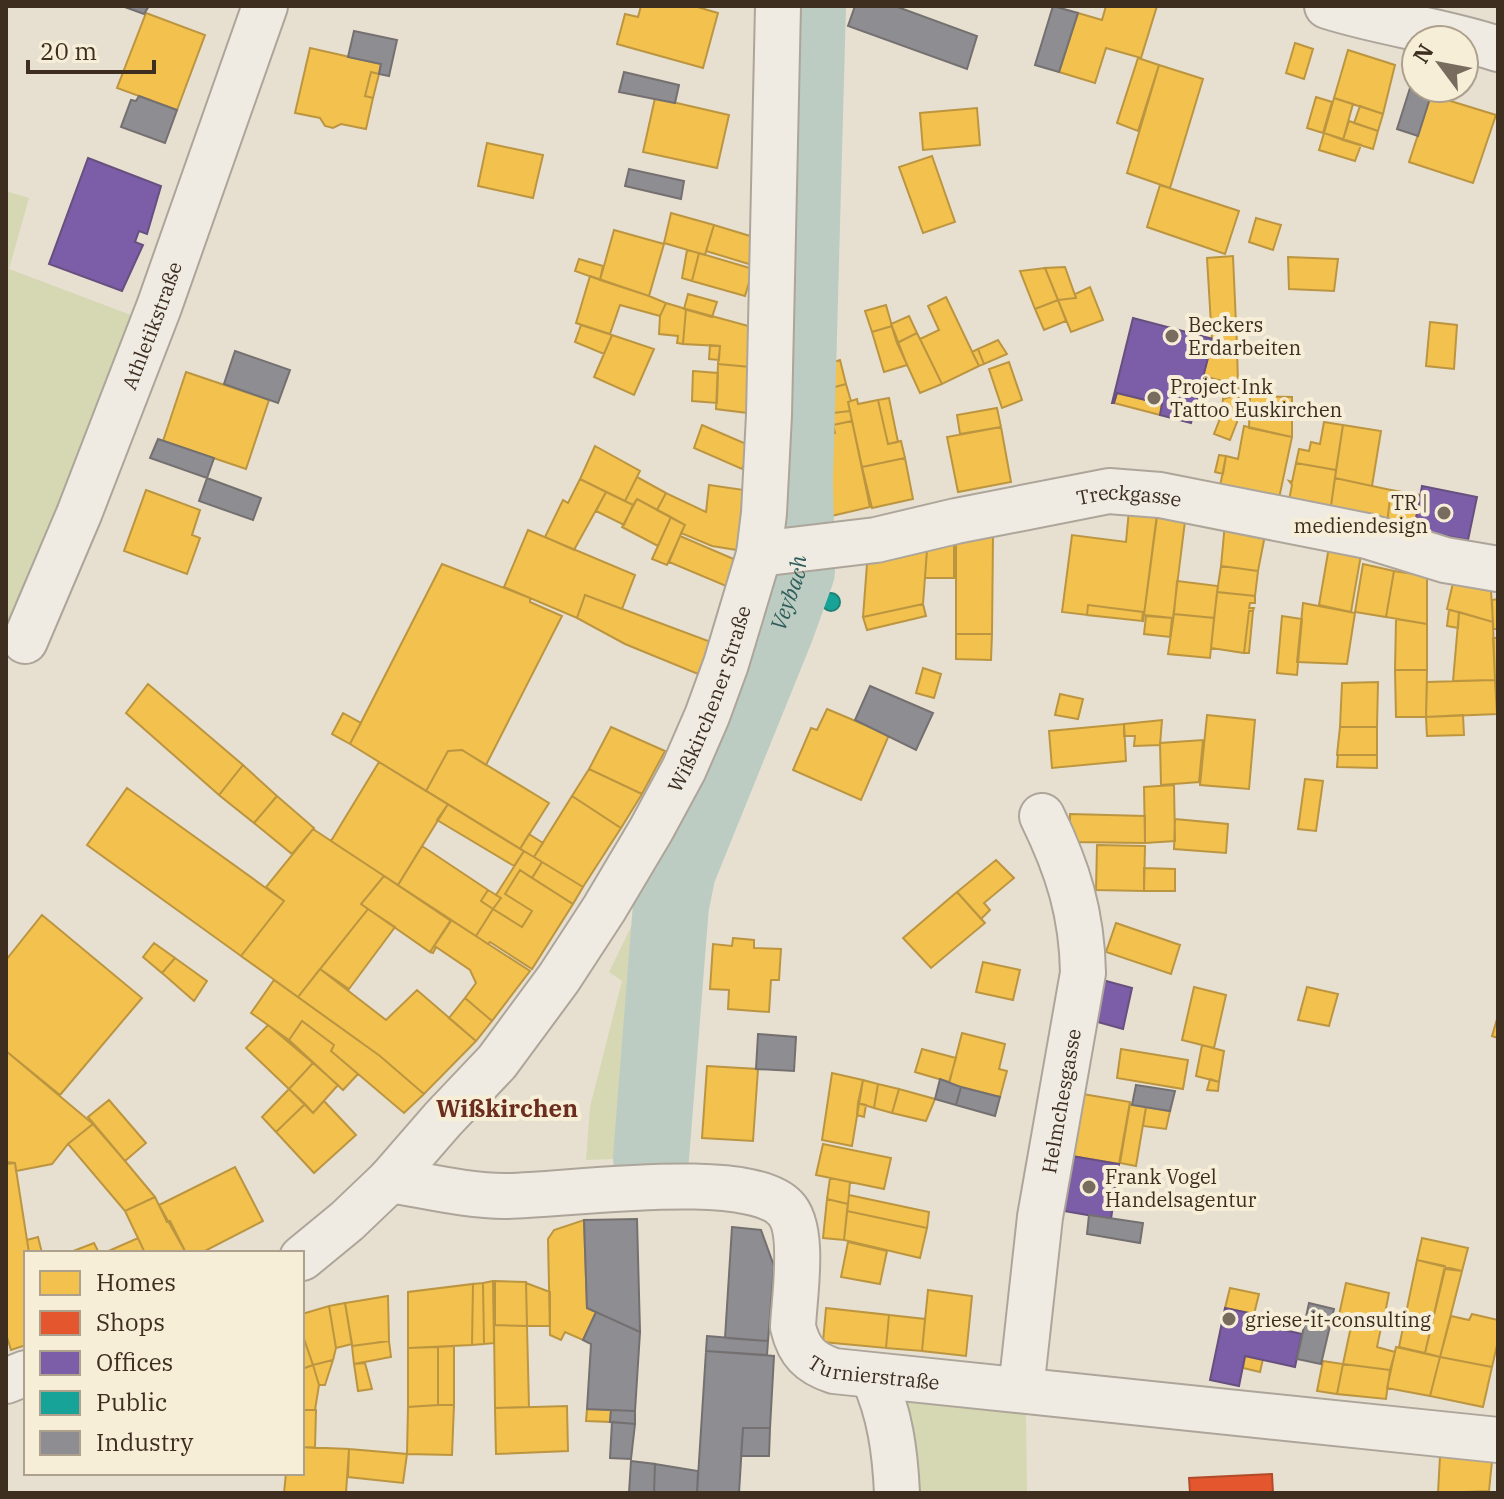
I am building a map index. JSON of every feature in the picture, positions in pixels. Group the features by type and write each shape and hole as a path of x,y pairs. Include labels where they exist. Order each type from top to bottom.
{"street":[{"name":"Athletikstraße","path":"25,641 79,514 159,307 265,6"},
{"name":"Wißkirchener Straße","path":"304,1256 390,1180 497,1062 559,978 651,830 684,769 726,664 786,550 764,513 778,6"},
{"path":"1327,6 1366,19 1468,39 1498,49"},
{"name":"Treckgasse","path":"786,550 876,540 1109,491 1160,495 1352,533 1445,560 1498,569"},
{"name":"Helmchesgasse","path":"1021,1390 1040,1217 1083,973 1082,937 1074,895 1059,849 1042,816"},
{"name":"Turnierstraße","path":"390,1180 504,1196 655,1188 740,1189 762,1193 786,1209 793,1220 797,1235 793,1327 801,1351 820,1367 873,1376 1498,1440"},
{"path":"873,1376 891,1429 897,1493"}],"green space":[{"path":"6,191 29,198 9,269 139,318 6,637"},
{"path":"635,919 647,925 658,939 642,1101 641,1158 586,1160 590,1107 622,981 609,972"},
{"path":"908,1401 1026,1413 1027,1493 913,1493"}],"building: Homes":[{"path":"641,6 694,6 718,13 703,68 617,44 625,14 638,17"},
{"path":"1106,6 1157,6 1141,58 1106,48 1095,83 1059,72 1078,13 1102,20"},
{"path":"146,13 205,35 177,110 117,88"},
{"path":"1295,43 1313,49 1304,79 1286,73"},
{"path":"310,48 381,64 379,74 371,72 365,96 373,98 366,129 341,124 333,128 325,126 320,118 295,113"},
{"path":"1348,50 1395,65 1383,114 1334,98"},
{"path":"1138,58 1159,65 1138,131 1117,123"},
{"path":"1159,65 1203,79 1170,188 1127,173"},
{"path":"371,72 379,74 373,98 365,96"},
{"path":"1316,97 1332,102 1323,133 1307,128"},
{"path":"655,98 729,115 717,168 643,152"},
{"path":"1334,98 1353,104 1343,140 1324,133"},
{"path":"1428,104 1460,104 1496,115 1473,183 1409,162"},
{"path":"1360,106 1383,114 1378,131 1354,123"},
{"path":"977,108 980,145 923,150 920,113"},
{"path":"1349,121 1378,131 1373,149 1343,140"},
{"path":"1324,133 1361,145 1355,161 1319,150"},
{"path":"487,143 543,155 533,198 478,186"},
{"path":"932,156 955,222 923,233 899,167"},
{"path":"1160,185 1239,211 1225,254 1147,227"},
{"path":"671,213 714,225 705,255 664,243"},
{"path":"1256,218 1281,225 1273,250 1249,242"},
{"path":"714,225 760,239 752,265 706,251"},
{"path":"614,230 664,244 649,296 600,280"},
{"path":"687,250 699,253 692,281 682,278"},
{"path":"699,253 753,269 745,296 692,281"},
{"path":"1233,256 1237,347 1212,341 1207,258"},
{"path":"1288,257 1338,259 1334,291 1289,289"},
{"path":"579,259 603,266 600,280 575,271"},
{"path":"1065,267 1076,298 1058,300 1045,268"},
{"path":"1045,268 1058,300 1035,309 1020,271"},
{"path":"590,276 666,303 660,316 620,305 610,334 576,323"},
{"path":"1090,287 1103,320 1071,332 1058,300 1076,298 1075,294"},
{"path":"688,294 717,302 712,317 684,309"},
{"path":"946,297 979,366 942,384 920,339 939,330 928,306"},
{"path":"1058,300 1066,321 1044,330 1035,309"},
{"path":"666,303 686,309 683,344 677,343 678,336 659,334 660,316"},
{"path":"886,305 892,326 872,332 865,311"},
{"path":"686,309 752,327 751,367 718,364 720,346 683,344"},
{"path":"909,316 917,333 897,343 891,324"},
{"path":"1430,322 1457,325 1454,369 1426,366"},
{"path":"581,325 612,335 604,354 575,342"},
{"path":"892,326 907,365 884,372 872,332"},
{"path":"917,333 942,384 920,393 897,343"},
{"path":"612,335 654,349 634,395 594,377"},
{"path":"998,340 1007,354 984,364 978,349"},
{"path":"1212,341 1237,347 1238,385 1203,376"},
{"path":"710,345 720,346 719,360 709,359"},
{"path":"978,349 984,364 979,366 972,352"},
{"path":"840,360 846,384 824,390 817,367"},
{"path":"1009,362 1022,400 1002,408 989,369"},
{"path":"718,364 750,367 748,413 716,409"},
{"path":"693,371 718,373 717,403 692,401"},
{"path":"186,372 269,400 246,469 163,441"},
{"path":"1223,381 1238,385 1239,394 1223,399"},
{"path":"846,384 851,401 848,402 850,411 833,413 824,390"},
{"path":"1117,393 1162,404 1160,415 1114,403"},
{"path":"1239,394 1237,422 1230,440 1214,434 1223,399"},
{"path":"1250,396 1292,397 1292,437 1249,428"},
{"path":"889,398 898,442 888,444 878,400"},
{"path":"857,399 858,404 878,400 888,444 901,441 905,458 862,467 848,402"},
{"path":"830,405 833,413 850,411 852,421 833,425 835,433 819,437 818,407"},
{"path":"997,408 1001,427 960,434 957,415"},
{"path":"852,421 870,507 827,517 820,492 828,491 817,437 835,433 833,425"},
{"path":"1324,422 1343,425 1336,470 1296,463 1299,449 1309,451 1311,442 1320,444"},
{"path":"702,425 751,446 742,469 694,448"},
{"path":"1343,425 1381,431 1372,486 1335,478"},
{"path":"1244,426 1292,437 1278,503 1219,491 1226,456 1238,459"},
{"path":"1001,427 1011,482 958,492 947,437"},
{"path":"595,446 640,471 625,501 580,479"},
{"path":"1219,455 1226,456 1223,474 1215,472"},
{"path":"905,458 913,499 872,508 862,467"},
{"path":"1296,463 1336,470 1330,513 1288,505 1292,485 1289,481 1292,482"},
{"path":"637,477 666,493 657,510 637,499 633,505 625,501"},
{"path":"1335,478 1391,490 1387,524 1330,513"},
{"path":"580,479 606,492 574,550 545,537 563,500 568,503"},
{"path":"709,485 744,490 737,550 712,546 681,533 685,525 657,510 666,493 706,512"},
{"path":"146,490 200,510 192,535 200,538 187,574 124,551"},
{"path":"1391,490 1420,495 1414,530 1387,524"},
{"path":"606,492 633,505 624,525 596,511"},
{"path":"637,499 671,517 658,546 622,527"},
{"path":"1158,509 1186,513 1173,618 1144,615"},
{"path":"1129,510 1157,514 1143,622 1143,612 1088,605 1087,615 1062,612 1072,535 1126,542"},
{"path":"671,517 685,525 667,565 652,559"},
{"path":"1225,523 1266,530 1258,571 1221,566"},
{"path":"528,530 635,575 622,609 585,595 577,618 504,587"},
{"path":"680,536 736,560 726,586 669,562"},
{"path":"956,537 993,537 992,634 956,634"},
{"path":"1330,541 1362,549 1351,612 1319,605"},
{"path":"954,544 954,578 925,578 927,550"},
{"path":"927,550 923,604 863,617 867,564"},
{"path":"442,564 530,598 530,602 562,616 486,765 462,750 448,751 426,791 350,744"},
{"path":"1363,564 1394,571 1386,617 1355,612"},
{"path":"1221,566 1258,571 1255,596 1217,592"},
{"path":"1394,571 1427,576 1427,624 1386,617"},
{"path":"1177,581 1218,586 1214,618 1174,614"},
{"path":"1453,583 1491,591 1493,622 1447,609"},
{"path":"1217,592 1255,596 1255,603 1250,603 1249,608 1254,608 1249,611 1244,653 1211,648"},
{"path":"585,595 711,642 698,674 625,644 577,618"},
{"path":"1498,599 1498,629 1493,629 1492,600"},
{"path":"1303,603 1355,613 1347,664 1297,662"},
{"path":"923,604 926,616 867,630 863,617"},
{"path":"1088,605 1143,612 1142,621 1087,615"},
{"path":"1449,610 1459,612 1458,628 1447,626"},
{"path":"1249,611 1253,611 1249,653 1244,653"},
{"path":"1459,612 1493,622 1495,680 1453,681"},
{"path":"1174,614 1214,618 1210,658 1168,654"},
{"path":"1146,616 1172,618 1170,637 1144,634"},
{"path":"1282,616 1302,619 1297,675 1277,673"},
{"path":"1396,619 1427,624 1427,670 1395,670"},
{"path":"956,634 992,634 991,660 956,659"},
{"path":"1493,638 1498,638 1498,711 1495,680"},
{"path":"923,668 941,674 934,698 916,693"},
{"path":"1395,670 1427,670 1426,717 1396,717"},
{"path":"1495,680 1497,714 1426,717 1427,682"},
{"path":"1378,682 1377,727 1340,727 1342,683"},
{"path":"148,684 243,765 219,795 126,713"},
{"path":"1060,694 1083,699 1078,719 1055,715"},
{"path":"827,709 889,735 861,800 793,770 811,728 817,730"},
{"path":"343,713 361,723 350,744 332,734"},
{"path":"1207,715 1255,720 1249,789 1200,785"},
{"path":"1463,715 1464,735 1427,736 1426,717"},
{"path":"1162,720 1160,745 1134,746 1135,736 1124,736 1124,724"},
{"path":"1124,724 1126,761 1052,768 1049,731"},
{"path":"611,727 665,751 642,794 589,769"},
{"path":"1340,727 1377,727 1377,755 1337,755"},
{"path":"1203,740 1199,782 1161,785 1160,743"},
{"path":"462,750 549,803 520,849 426,791 448,751"},
{"path":"1338,755 1377,755 1377,768 1337,767"},
{"path":"379,762 448,804 398,885 331,841"},
{"path":"243,765 277,796 254,823 219,795"},
{"path":"589,769 642,794 621,828 572,796"},
{"path":"1305,779 1323,781 1316,831 1298,829"},
{"path":"1174,785 1175,841 1145,843 1144,787"},
{"path":"127,788 284,901 241,956 87,845"},
{"path":"277,796 314,828 292,854 254,823"},
{"path":"572,796 621,828 583,887 534,857"},
{"path":"448,804 524,851 514,866 437,820"},
{"path":"1070,814 1145,816 1145,843 1070,842"},
{"path":"1175,819 1228,824 1226,853 1174,849"},
{"path":"313,829 384,876 361,904 368,909 298,997 241,956 284,901 266,887"},
{"path":"529,834 543,843 534,857 520,849"},
{"path":"1097,845 1145,846 1144,891 1096,890"},
{"path":"422,846 488,890 481,901 493,909 476,936 398,885"},
{"path":"524,851 542,862 532,878 520,870 505,894 532,911 522,927 493,909 501,898 496,895"},
{"path":"996,860 1014,878 984,903 990,910 981,919 957,892"},
{"path":"542,862 583,887 573,904 532,878"},
{"path":"1144,868 1175,869 1175,891 1144,891"},
{"path":"520,870 573,904 532,969 476,936 493,909 522,927 532,911 505,894"},
{"path":"384,876 451,921 430,952 361,904"},
{"path":"488,890 501,898 493,909 481,901"},
{"path":"957,892 985,923 931,968 903,938"},
{"path":"368,909 395,927 349,989 320,969"},
{"path":"42,915 142,998 60,1095 6,1051 6,960"},
{"path":"451,920 530,971 492,1021 465,998 476,983 470,970 436,947 433,953 430,952"},
{"path":"1116,923 1180,945 1171,974 1106,952"},
{"path":"733,938 754,940 754,948 781,949 779,980 771,980 769,1012 728,1009 729,990 710,989 713,944 732,946"},
{"path":"154,943 175,958 162,973 143,957"},
{"path":"175,958 207,981 194,1001 162,973"},
{"path":"983,962 1020,970 1013,1000 976,992"},
{"path":"320,969 386,1020 417,990 476,1041 424,1094 380,1056 298,997"},
{"path":"274,980 380,1056 424,1094 404,1113 331,1051 334,1045 302,1021 289,1040 251,1013"},
{"path":"1194,987 1226,995 1214,1048 1182,1040"},
{"path":"1307,987 1338,994 1329,1026 1298,1020"},
{"path":"465,998 492,1021 476,1041 449,1018"},
{"path":"1498,1019 1498,1038 1492,1036"},
{"path":"302,1021 334,1045 331,1051 358,1074 343,1090 289,1040"},
{"path":"268,1025 313,1063 289,1089 246,1048"},
{"path":"962,1033 1005,1044 999,1069 1007,1071 1000,1097 949,1084"},
{"path":"1202,1045 1224,1051 1219,1082 1196,1076"},
{"path":"922,1049 956,1058 949,1082 915,1072"},
{"path":"1121,1049 1188,1060 1183,1089 1117,1078"},
{"path":"6,1051 93,1124 68,1144 52,1164 16,1171 15,1163 6,1162"},
{"path":"313,1063 338,1085 313,1113 289,1089"},
{"path":"707,1066 758,1069 753,1141 702,1138"},
{"path":"832,1073 863,1080 852,1146 822,1140"},
{"path":"1210,1079 1219,1082 1218,1091 1207,1090"},
{"path":"863,1080 878,1084 874,1108 858,1103"},
{"path":"878,1084 899,1089 892,1113 874,1108"},
{"path":"289,1089 305,1104 276,1132 262,1117"},
{"path":"899,1089 935,1099 926,1121 892,1113"},
{"path":"1077,1093 1130,1102 1119,1164 1066,1155"},
{"path":"109,1100 146,1143 125,1161 88,1117"},
{"path":"324,1101 356,1135 314,1173 276,1132 305,1104 313,1113"},
{"path":"858,1103 866,1105 864,1117 857,1115"},
{"path":"1130,1104 1146,1107 1136,1166 1120,1163"},
{"path":"1146,1107 1170,1111 1166,1129 1143,1126"},
{"path":"93,1124 155,1197 125,1211 68,1144"},
{"path":"823,1144 891,1158 884,1189 816,1175"},
{"path":"15,1163 29,1251 24,1251 24,1346 11,1350 6,1334 6,1164"},
{"path":"235,1167 263,1221 205,1251 185,1251 159,1205"},
{"path":"830,1178 850,1182 848,1204 827,1199"},
{"path":"849,1195 929,1212 927,1228 847,1211"},
{"path":"155,1197 185,1251 144,1251 125,1211"},
{"path":"827,1199 848,1204 844,1240 823,1238"},
{"path":"847,1211 927,1228 920,1258 844,1240"},
{"path":"584,1220 587,1308 596,1312 583,1340 565,1332 561,1340 550,1335 548,1239 554,1230"},
{"path":"38,1237 42,1251 29,1251 27,1240"},
{"path":"138,1238 144,1251 109,1251"},
{"path":"1422,1238 1468,1248 1462,1271 1417,1260"},
{"path":"848,1242 887,1251 880,1284 841,1277"},
{"path":"94,1243 98,1251 73,1251"},
{"path":"1417,1260 1445,1266 1425,1353 1399,1347"},
{"path":"1445,1269 1462,1271 1440,1357 1425,1353"},
{"path":"493,1281 494,1343 484,1344 483,1283"},
{"path":"495,1281 526,1282 527,1326 495,1325"},
{"path":"483,1283 484,1344 472,1345 473,1284"},
{"path":"526,1283 550,1292 550,1326 527,1326"},
{"path":"1346,1283 1389,1293 1383,1323 1339,1315"},
{"path":"473,1284 472,1345 408,1348 408,1292"},
{"path":"1230,1288 1259,1294 1254,1314 1225,1308"},
{"path":"928,1290 972,1296 966,1356 922,1351"},
{"path":"388,1296 389,1341 352,1346 345,1303"},
{"path":"345,1303 352,1344 336,1348 329,1306"},
{"path":"329,1306 336,1348 333,1360 313,1365 304,1339 304,1313"},
{"path":"826,1308 889,1315 886,1348 823,1342"},
{"path":"1472,1314 1498,1320 1498,1341 1492,1367 1440,1357 1451,1316 1469,1320"},
{"path":"889,1315 925,1319 922,1351 886,1348"},
{"path":"1353,1317 1382,1323 1377,1347 1395,1352 1390,1370 1343,1364"},
{"path":"494,1325 527,1326 529,1407 495,1408"},
{"path":"304,1339 313,1365 304,1368"},
{"path":"389,1341 391,1357 354,1364 352,1346"},
{"path":"454,1346 454,1405 438,1405 438,1347"},
{"path":"438,1347 438,1405 408,1407 408,1348"},
{"path":"1396,1347 1440,1357 1430,1396 1387,1388"},
{"path":"1245,1356 1263,1359 1260,1372 1243,1368"},
{"path":"1440,1357 1492,1367 1483,1407 1430,1396"},
{"path":"333,1360 325,1385 319,1385 313,1365"},
{"path":"1323,1361 1343,1364 1337,1394 1317,1391"},
{"path":"365,1363 372,1389 358,1391 354,1364"},
{"path":"1343,1364 1390,1370 1386,1399 1337,1394"},
{"path":"313,1365 319,1385 315,1410 304,1410 304,1368"},
{"path":"454,1405 452,1455 407,1454 408,1407"},
{"path":"567,1406 568,1451 496,1454 495,1408"},
{"path":"587,1409 611,1410 610,1422 586,1421"},
{"path":"304,1410 316,1410 315,1448 304,1447"},
{"path":"304,1447 349,1449 346,1493 284,1493 286,1475 304,1475"},
{"path":"349,1449 407,1454 403,1483 348,1477"},
{"path":"1440,1456 1492,1461 1489,1491 1438,1493"}],"building: Shops":[{"path":"1272,1474 1273,1493 1190,1493 1189,1478"}],"building: Offices":[{"path":"88,158 161,186 147,234 139,231 135,242 143,245 122,291 49,264"},
{"path":"1133,318 1213,339 1191,423 1160,415 1162,404 1117,393 1112,403"},
{"path":"1422,486 1477,497 1468,540 1414,530"},
{"path":"1095,978 1132,988 1123,1029 1087,1019"},
{"path":"1066,1155 1119,1164 1111,1219 1058,1210"},
{"path":"1225,1308 1254,1314 1253,1323 1302,1334 1295,1367 1245,1356 1239,1386 1210,1380"}],"building: Public":[{"path":"831,593 840,602 831,611 822,602"}],"building: Industry":[{"path":"122,6 149,6 144,14"},
{"path":"855,6 895,6 977,36 967,69 848,26"},
{"path":"1053,6 1078,13 1059,72 1035,65"},
{"path":"354,31 397,40 389,76 379,74 381,64 348,57"},
{"path":"624,72 679,85 675,103 619,92"},
{"path":"139,96 177,110 165,143 121,127 131,100 136,101"},
{"path":"1405,104 1428,104 1418,136 1397,129"},
{"path":"629,169 684,181 681,199 625,186"},
{"path":"235,351 290,370 278,403 224,384"},
{"path":"158,439 214,458 207,478 150,458"},
{"path":"207,478 261,498 253,520 199,501"},
{"path":"870,686 933,713 916,750 855,720"},
{"path":"758,1034 796,1037 794,1071 756,1069"},
{"path":"940,1079 961,1087 956,1105 935,1099"},
{"path":"1136,1085 1175,1091 1170,1111 1132,1105"},
{"path":"961,1087 1000,1097 995,1116 956,1105"},
{"path":"1089,1215 1143,1223 1140,1243 1087,1234"},
{"path":"637,1219 640,1332 587,1308 584,1220"},
{"path":"732,1227 761,1230 774,1266 768,1341 725,1338"},
{"path":"1309,1303 1334,1309 1321,1364 1297,1359"},
{"path":"596,1312 640,1332 635,1411 587,1409 591,1344 583,1340"},
{"path":"707,1336 768,1341 767,1355 706,1351"},
{"path":"706,1351 774,1356 770,1428 743,1428 739,1493 697,1493"},
{"path":"611,1410 635,1411 635,1424 610,1422"},
{"path":"612,1422 635,1424 631,1459 610,1458"},
{"path":"743,1428 770,1428 769,1456 741,1456"},
{"path":"631,1461 655,1464 654,1493 629,1493"},
{"path":"655,1464 698,1471 697,1493 654,1493"}],"waterway":[{"name":"Veybach","path":"651,1158 671,905 678,871 797,571 795,481 808,6"}],"place":[{"name":"Beckers Erdarbeiten","path":"1172,336"},
{"name":"Project Ink Tattoo Euskirchen","path":"1154,398"},
{"name":"TR | mediendesign","path":"1444,513"},
{"name":"Frank Vogel Handelsagentur","path":"1089,1187"},
{"name":"griese-it-consulting","path":"1229,1319"}],"district":[{"name":"Wißkirchen","path":"507,1108"}]}
